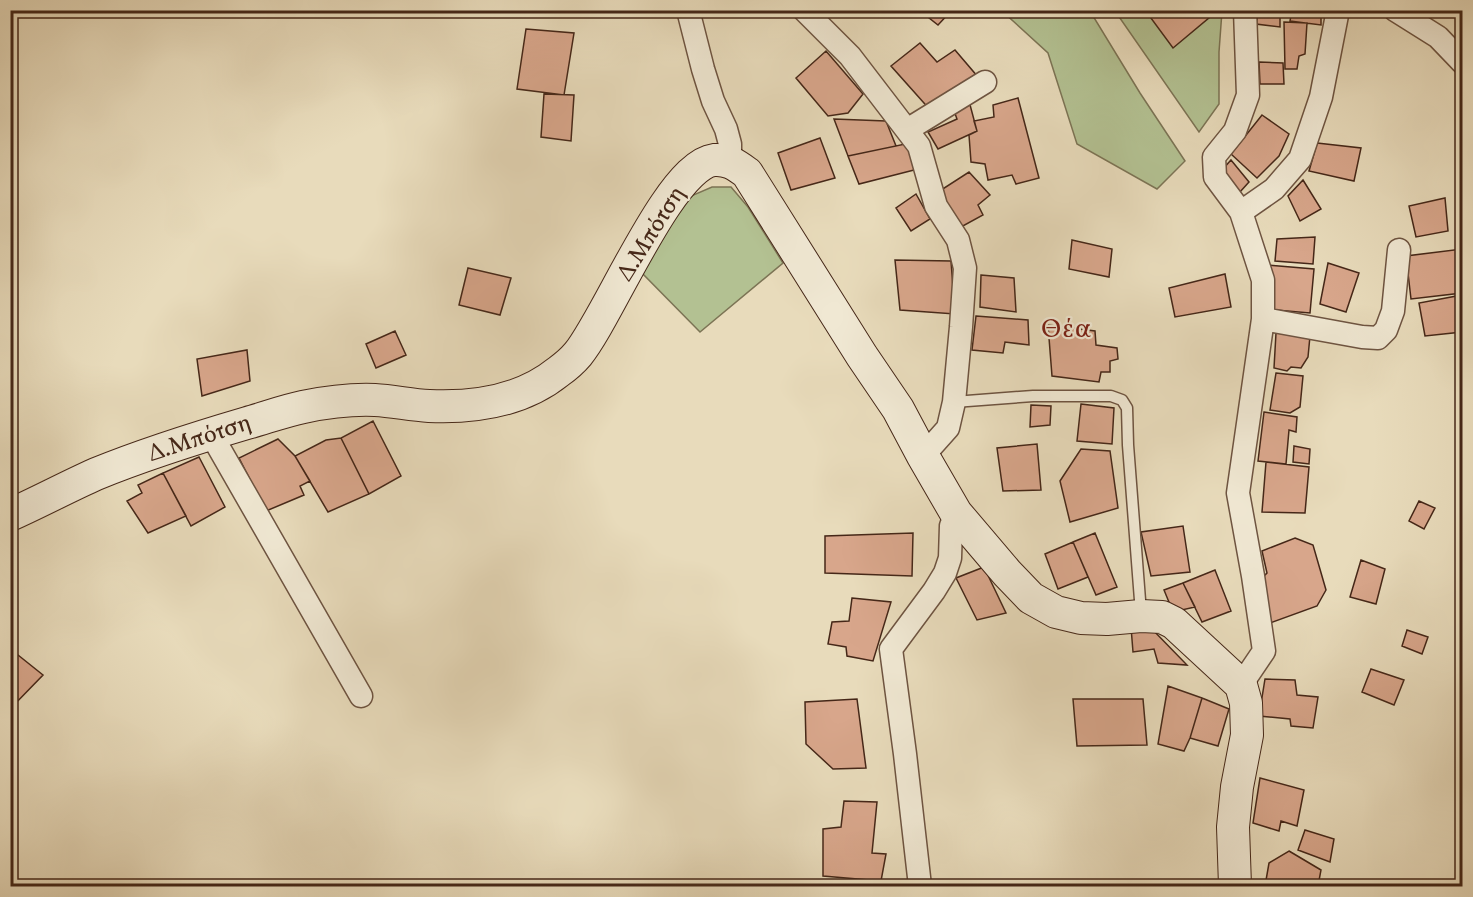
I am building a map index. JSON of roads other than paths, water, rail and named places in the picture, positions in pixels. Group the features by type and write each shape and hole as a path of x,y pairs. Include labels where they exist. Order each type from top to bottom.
{"street":[{"path":"688,10 710,90 726,129 730,144 730,161 747,172 856,347 898,409 956,513 1006,573 1031,598 1056,612 1081,618 1162,617 1174,623 1240,685 1246,703 1247,735 1237,787 1233,827 1235,886"},
{"path":"804,10 850,56 919,147 936,206 958,240 965,267 954,402 948,428 923,456"},
{"path":"1240,685 1264,651 1238,493 1263,319 1263,280 1240,212 1215,177 1214,157 1235,131 1248,95 1245,10"},
{"path":"1240,212 1274,189 1300,159 1321,97 1338,10"},
{"path":"1395,10 1438,37 1462,62"},
{"path":"907,130 985,82"},
{"name":"Δ.Μπότση","path":"10,516 96,475 211,434 301,408 337,400 468,406 506,399 536,387 578,354 612,299 639,246 680,184 696,169 712,160 730,161"},
{"path":"1263,319 1362,338 1378,338 1386,330 1393,311 1399,250"},
{"path":"211,434 361,696"},
{"path":"920,886 891,649 945,573 950,558 951,526 956,513"}],"lane":[{"path":"954,402 1033,396 1111,396 1122,400 1127,408 1141,616"}],"district":[{"name":"Θέα","path":"1067,330"}]}
